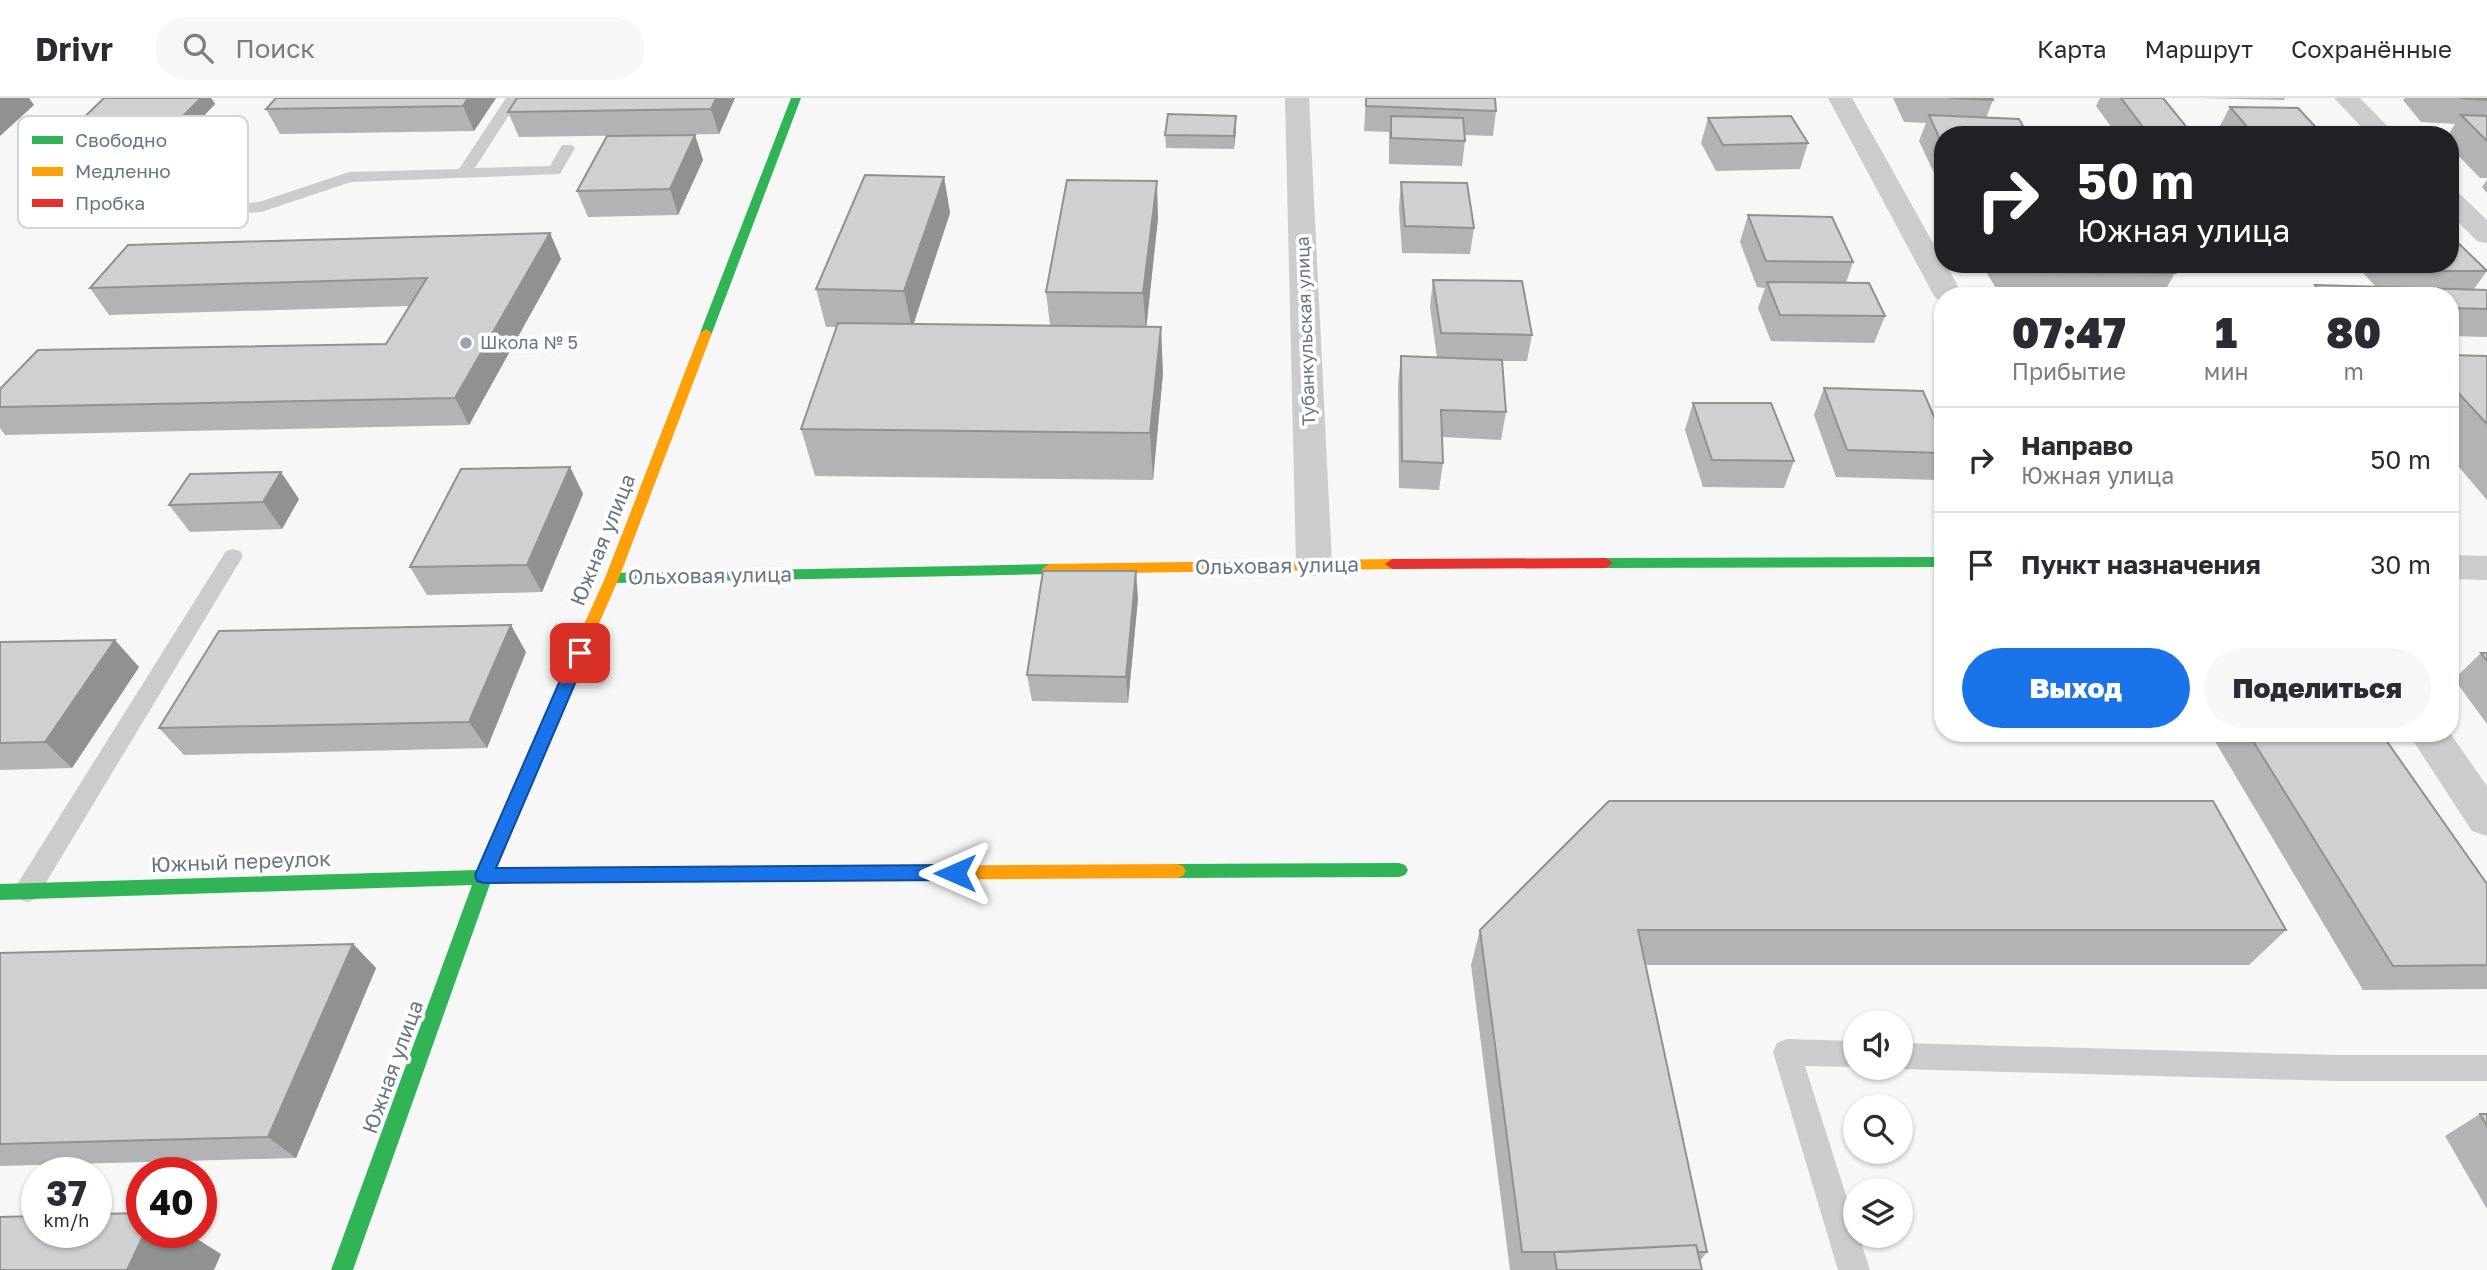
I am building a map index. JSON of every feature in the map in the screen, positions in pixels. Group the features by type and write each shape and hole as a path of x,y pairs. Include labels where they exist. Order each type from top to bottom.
{"street":[{"name":"Южная улица","path":"342,1270 484,875 612,578 796,98"},
{"name":"Тубанкульская улица","path":"1297,98 1314,564"},
{"path":"1840,98 1934,269"},
{"path":"2346,98 2375,126"},
{"path":"2459,208 2487,236"},
{"name":"Ольховая улица","path":"612,578 1314,564 1934,562"},
{"path":"2459,567 2487,568"},
{"path":"2434,742 2487,819"},
{"name":"Южный переулок","path":"0,892 484,875 1399,870"}],"lane":[{"path":"464,173 513,98"},
{"path":"248,208 261,207 349,177 555,172 566,148"},
{"path":"27,891 233,556"},
{"path":"1843,1054 1787,1052 1854,1270"},
{"path":"1913,1055 2337,1068 2487,1068"}],"building":[{"path":"104,98 201,98 183,116 85,116"},
{"path":"276,98 468,98 463,106 266,109"},
{"path":"517,98 716,98 711,109 508,112"},
{"path":"1366,98 1495,98 1496,111 1366,106"},
{"path":"1949,98 1992,98 1993,100"},
{"path":"2121,98 2163,98 2186,126 2142,126"},
{"path":"2230,107 2298,108 2315,126 2246,126"},
{"path":"1168,114 1236,116 1234,136 1165,135"},
{"path":"1929,115 2019,119 2023,126 1934,126"},
{"path":"2461,115 2487,116 2487,141"},
{"path":"1391,116 1463,118 1465,141 1391,138"},
{"path":"1791,116 1808,143 1723,145 1708,118"},
{"path":"695,135 670,189 577,191 607,136"},
{"path":"865,175 944,177 904,291 816,289"},
{"path":"1067,180 1157,181 1143,293 1046,292"},
{"path":"1401,182 1467,183 1474,228 1405,226"},
{"path":"1748,215 1832,217 1853,262 1766,261"},
{"path":"550,233 455,398 0,407 0,389 38,350 386,344 427,278 90,288 128,245"},
{"path":"2459,244 2487,271 2459,271"},
{"path":"1433,280 1522,281 1532,335 1441,333"},
{"path":"1767,282 1869,283 1885,316 1780,315"},
{"path":"2315,285 2384,287 2317,287"},
{"path":"2459,289 2487,290 2487,309 2459,308"},
{"path":"838,323 1161,327 1150,433 801,429"},
{"path":"2459,355 2487,356 2487,424 2459,394"},
{"path":"1401,356 1502,360 1506,412 1441,410 1443,463 1402,461"},
{"path":"1824,388 1923,391 1934,416 1934,453 1847,450"},
{"path":"1693,403 1771,403 1794,461 1712,460"},
{"path":"570,467 527,565 410,567 461,469"},
{"path":"281,472 263,502 169,505 190,474"},
{"path":"1043,571 1136,571 1126,677 1027,675"},
{"path":"511,625 469,722 159,728 219,631"},
{"path":"115,640 45,742 0,743 0,642"},
{"path":"2254,742 2387,742 2487,884 2487,965 2393,966"},
{"path":"1609,801 2213,801 2286,930 1638,930 1707,1252 1698,1252 1696,1245 1522,1252 1480,930"},
{"path":"353,944 268,1137 0,1144 0,953"},
{"path":"2480,1114 2487,1114 2487,1126"},
{"path":"126,1213 126,1248 137,1248 127,1270 0,1270 0,1217 21,1216 21,1248 112,1248 112,1214"},
{"path":"1696,1245 1702,1270 1557,1270 1554,1252"}],"traffic: fast":[{"path":"706,333 796,98"},
{"path":"1606,563 1934,562"},
{"path":"612,578 1049,569"},
{"path":"342,1270 484,875 585,640"},
{"path":"1177,871 1399,870"},
{"path":"0,892 546,875"}],"traffic: slow":[{"path":"585,640 612,578 706,333"},
{"path":"1049,569 1392,564"},
{"path":"716,874 1177,871"}],"traffic: jam":[{"path":"1392,564 1606,563"},
{"path":"546,875 716,874"}],"place":[{"name":"Школа № 5","path":"466,343"}],"route":[{"path":"580,653 484,875 955,873"}]}
